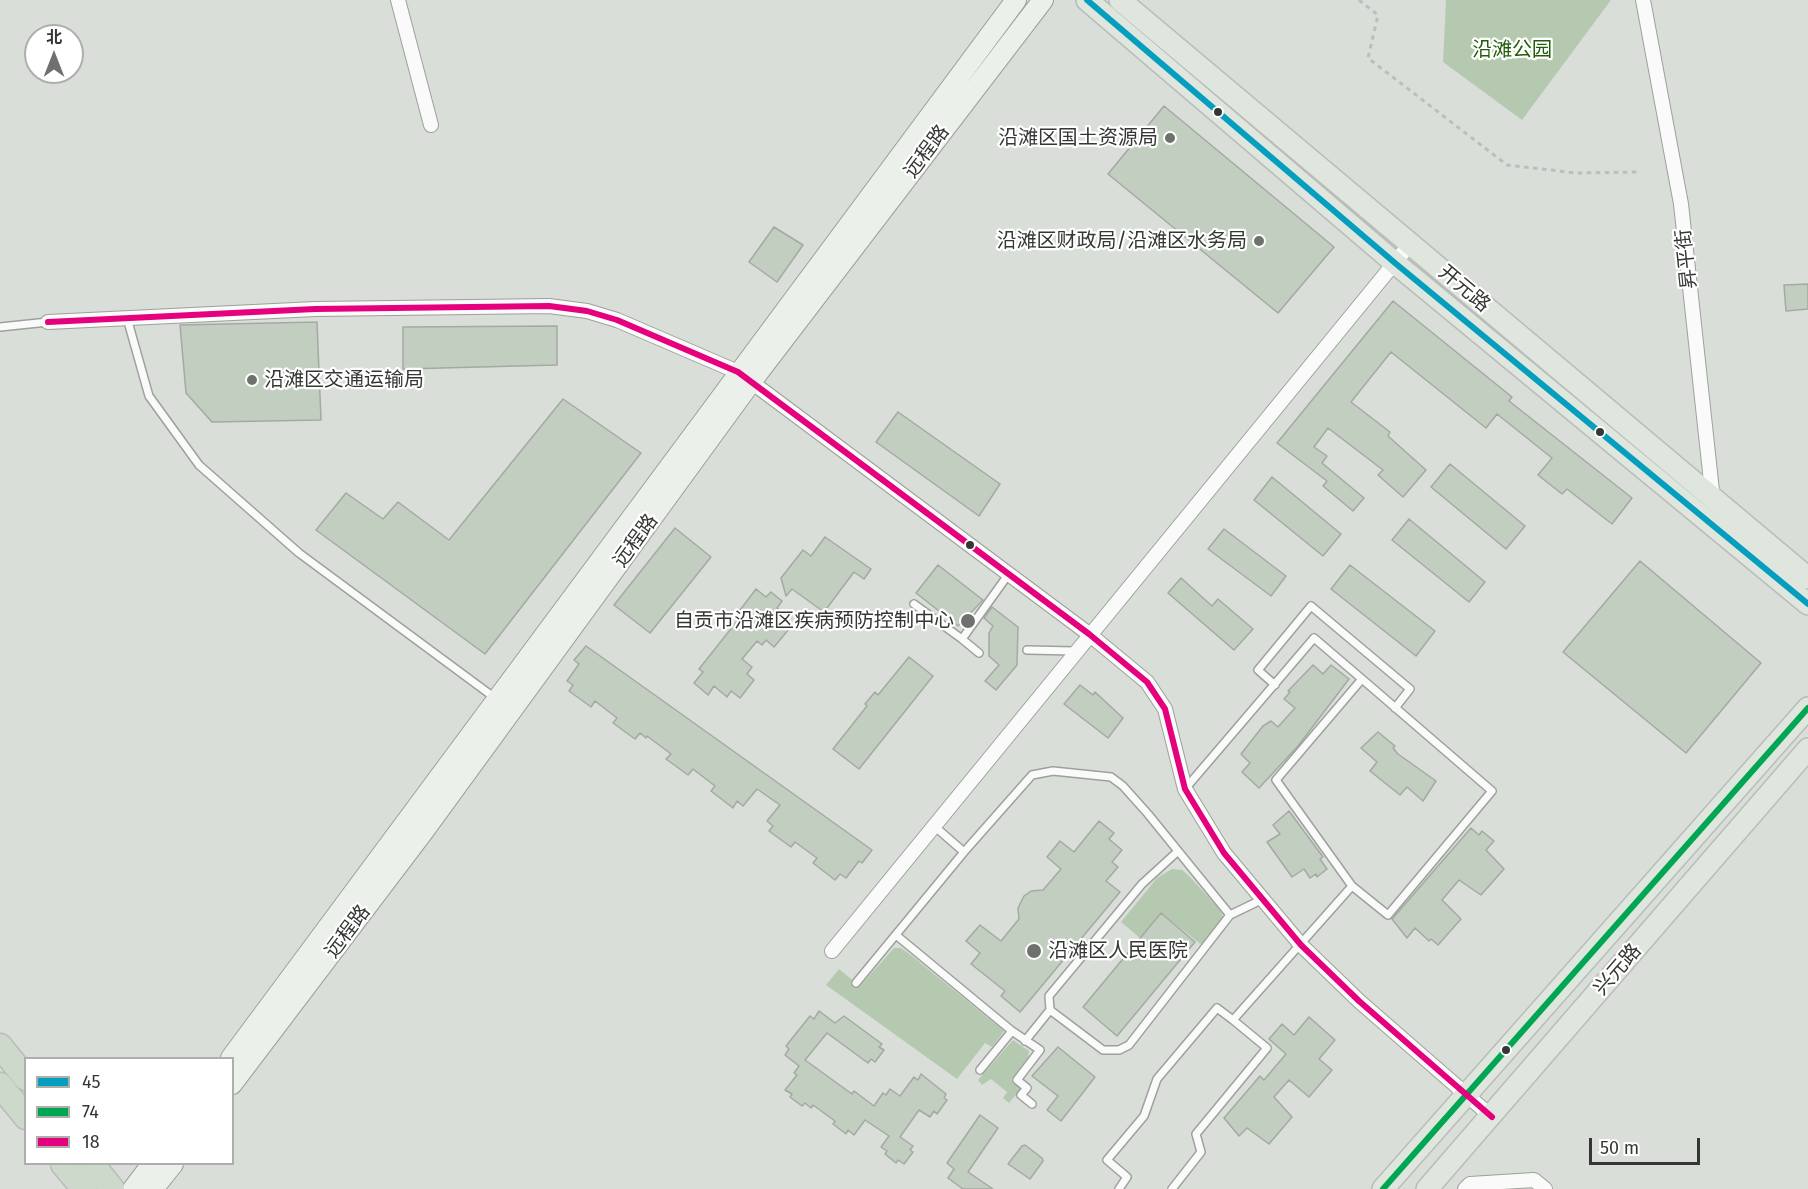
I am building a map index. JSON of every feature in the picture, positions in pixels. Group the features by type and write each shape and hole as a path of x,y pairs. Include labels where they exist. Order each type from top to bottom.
{"highway":[{"path":"0,1046 24,1076"},
{"path":"0,1085 24,1115"},
{"path":"64,1165 84,1189"},
{"path":"93,1165 112,1189"}],"main road":[{"name":"远程路","path":"234,1081 423,832 745,377 1016,0"},
{"name":"远程路","path":"232,1057 498,700 745,377 1043,0"},
{"name":"开元路","path":"1087,0 1395,263 1707,507 1808,578"},
{"name":"开元路","path":"1120,0 1410,244 1707,507 1808,604"},
{"name":"兴元路","path":"1383,1189 1808,708"},
{"name":"兴元路","path":"1427,1189 1808,749"},
{"path":"133,1189 151,1165"},
{"path":"153,1189 172,1165"}],"street":[{"path":"398,0 431,125"},
{"name":"昇平街","path":"1643,0 1681,204 1707,507"},
{"path":"832,951 1410,244"},
{"path":"48,322 315,309 549,306 587,311 617,320 745,377 1089,634 1147,682 1165,709 1185,789 1224,853 1301,945 1465,1096 1491,1117"},
{"path":"1465,1189 1470,1184 1534,1180 1545,1189"}],"lane":[{"path":"127,318 149,396 199,465 299,553 498,700"},
{"path":"0,327 48,322"},
{"path":"962,639 1008,575"},
{"path":"914,604 979,653"},
{"path":"1275,685 1258,670 1311,606 1410,689 1395,708"},
{"path":"1185,789 1314,638 1362,679 1395,708 1492,791 1388,915 1352,886 1276,780 1362,679"},
{"path":"1027,650 1075,651"},
{"path":"856,983 1026,780 1044,771 1111,777 1116,780 1142,807 1230,915"},
{"path":"933,825 964,852"},
{"path":"1177,852 1142,884 1048,996 1050,1010 1103,1050 1119,1050 1129,1045 1230,915 1263,899"},
{"path":"1233,1020 1352,886"},
{"path":"896,935 1012,1031 1041,1050 1017,1080 1027,1088 1021,1095 1032,1104"},
{"path":"1119,1189 1127,1177 1107,1160 1144,1116 1157,1079 1217,1008 1267,1048 1196,1134 1201,1152 1172,1189"},
{"path":"1025,1041 1050,1010"},
{"path":"980,1070 1012,1031"}],"path":[{"path":"1359,0 1378,15 1368,58 1507,165 1576,173 1637,172"}],"green space":[{"name":"沿滩公园","path":"1446,0 1611,0 1522,120 1443,62"},
{"path":"1172,869 1182,870 1189,876 1221,911 1223,918 1202,945 1161,913 1140,938 1121,922 1157,878"},
{"path":"894,948 901,948 912,956 1004,1031 992,1047 985,1043 957,1079 826,985 839,969 860,986"},
{"path":"1013,1040 1029,1051 1028,1060 1011,1080 1021,1089 1009,1103 1003,1098 1007,1092 991,1079 982,1085 978,1080"}],"building":[{"path":"1164,106 1334,247 1278,313 1108,174"},
{"path":"774,227 803,245 777,282 749,262"},
{"path":"1808,284 1808,309 1786,311 1784,285"},
{"path":"1393,301 1512,397 1509,401 1632,498 1612,524 1567,489 1562,494 1538,475 1552,458 1497,414 1486,428 1391,352 1351,402 1390,432 1388,436 1426,470 1403,497 1378,475 1383,470 1328,428 1314,447 1327,456 1322,463 1364,498 1353,511 1323,486 1327,481 1277,443"},
{"name":"沿滩区交通运输局","path":"317,322 321,420 212,422 186,393 180,325"},
{"path":"557,326 557,365 403,369 403,327"},
{"path":"563,399 641,453 485,654 316,530 346,493 383,519 398,502 449,540"},
{"path":"898,412 1000,484 979,516 876,442"},
{"path":"1450,464 1525,526 1506,549 1431,487"},
{"path":"1272,477 1341,534 1323,556 1254,500"},
{"path":"1409,519 1485,582 1469,602 1392,540"},
{"path":"675,528 711,557 650,633 614,605"},
{"path":"1224,529 1286,576 1271,596 1208,549"},
{"path":"825,537 871,569 864,579 854,572 824,612 792,589 786,596 781,578 803,550 811,556"},
{"path":"1640,561 1761,663 1686,753 1563,652"},
{"path":"938,565 983,600 958,626 916,593"},
{"path":"1350,565 1435,631 1416,656 1331,589"},
{"path":"1181,578 1212,606 1218,599 1253,629 1234,650 1168,593"},
{"path":"756,589 766,597 771,592 782,601 777,608 787,616 782,623 789,629 774,647 766,640 762,645 757,641 742,659 752,667 747,674 754,680 740,698 731,691 727,697 714,686 708,695 694,683 703,672 699,669 738,620 734,618"},
{"path":"992,607 1018,627 1017,665 996,690 985,681 999,665 989,656 989,633 993,626 984,618"},
{"path":"586,646 872,850 862,863 859,861 846,878 840,874 835,880 813,863 817,858 795,842 791,847 769,831 773,826 767,821 780,805 757,789 743,806 737,801 733,808 711,791 715,786 693,769 688,775 666,759 671,754 647,736 646,738 640,733 635,739 613,723 617,718 595,701 591,707 569,691 573,685 567,681 579,664 574,660"},
{"path":"909,657 933,676 859,769 833,749 867,706 865,704 875,692 878,695"},
{"path":"1313,665 1323,674 1331,665 1349,679 1298,746 1259,788 1242,772 1250,763 1241,754 1263,726 1271,721 1278,727 1295,708 1284,699 1290,692 1288,691"},
{"path":"1080,685 1093,695 1095,692 1123,718 1108,738 1064,704"},
{"path":"1378,732 1395,746 1393,748 1398,754 1436,781 1423,801 1407,787 1400,795 1370,771 1377,762 1361,748"},
{"path":"1289,811 1323,857 1320,859 1327,869 1317,877 1316,874 1310,878 1304,869 1292,877 1267,842 1280,834 1273,825"},
{"path":"1099,821 1114,833 1109,839 1122,850 1112,862 1118,867 1106,881 1120,892 1020,1012 1001,996 1005,991 971,964 980,953 966,941 980,925 1001,941 1019,919 1018,908 1024,896 1031,891 1043,890 1061,869 1047,857 1060,841 1074,852"},
{"path":"1471,828 1479,835 1482,831 1494,841 1486,850 1504,869 1481,895 1459,880 1442,900 1461,919 1438,945 1431,939 1429,941 1415,928 1407,938 1392,919"},
{"path":"1161,913 1195,942 1117,1036 1083,1007"},
{"path":"819,1011 835,1023 844,1016 882,1044 879,1047 884,1050 875,1062 871,1059 868,1063 827,1033 805,1060 852,1094 854,1091 874,1106 883,1093 886,1095 890,1089 900,1096 914,1077 918,1080 921,1074 946,1094 944,1098 947,1100 937,1114 934,1111 930,1117 919,1110 900,1137 913,1146 910,1150 913,1152 904,1164 898,1160 896,1163 885,1154 887,1151 881,1147 889,1136 865,1120 854,1135 848,1130 846,1134 833,1124 835,1121 813,1105 811,1108 805,1103 802,1106 790,1097 792,1094 785,1090 797,1075 794,1073 799,1066 785,1055 789,1049 786,1046 810,1016 814,1019"},
{"path":"1309,1017 1335,1040 1319,1059 1332,1070 1309,1097 1289,1080 1274,1097 1292,1117 1269,1144 1247,1128 1239,1136 1224,1118 1260,1076 1264,1080 1286,1054 1269,1039 1282,1024 1294,1035"},
{"path":"1058,1047 1095,1077 1061,1121 1047,1110 1058,1096 1032,1076"},
{"path":"980,1115 998,1128 968,1172 993,1189 963,1189 948,1178 954,1169 947,1163"},
{"path":"1025,1145 1043,1161 1030,1179 1008,1164"}],"transit line":[{"name":"45","path":"1087,0 1395,263 1808,604"},
{"name":"18","path":"48,322 315,309 549,306 587,311 617,320 738,372 1089,634 1147,682 1165,709 1185,789 1224,853 1301,945 1359,1001 1492,1117"},
{"name":"74","path":"1383,1189 1808,708"}],"place":[{"name":"沿滩区国土资源局","path":"1170,138"},
{"name":"沿滩区财政局/沿滩区水务局","path":"1259,241"},
{"name":"沿滩区交通运输局","path":"252,380"},
{"name":"自贡市沿滩区疾病预防控制中心","path":"968,621"},
{"name":"沿滩区人民医院","path":"1034,951"}]}
